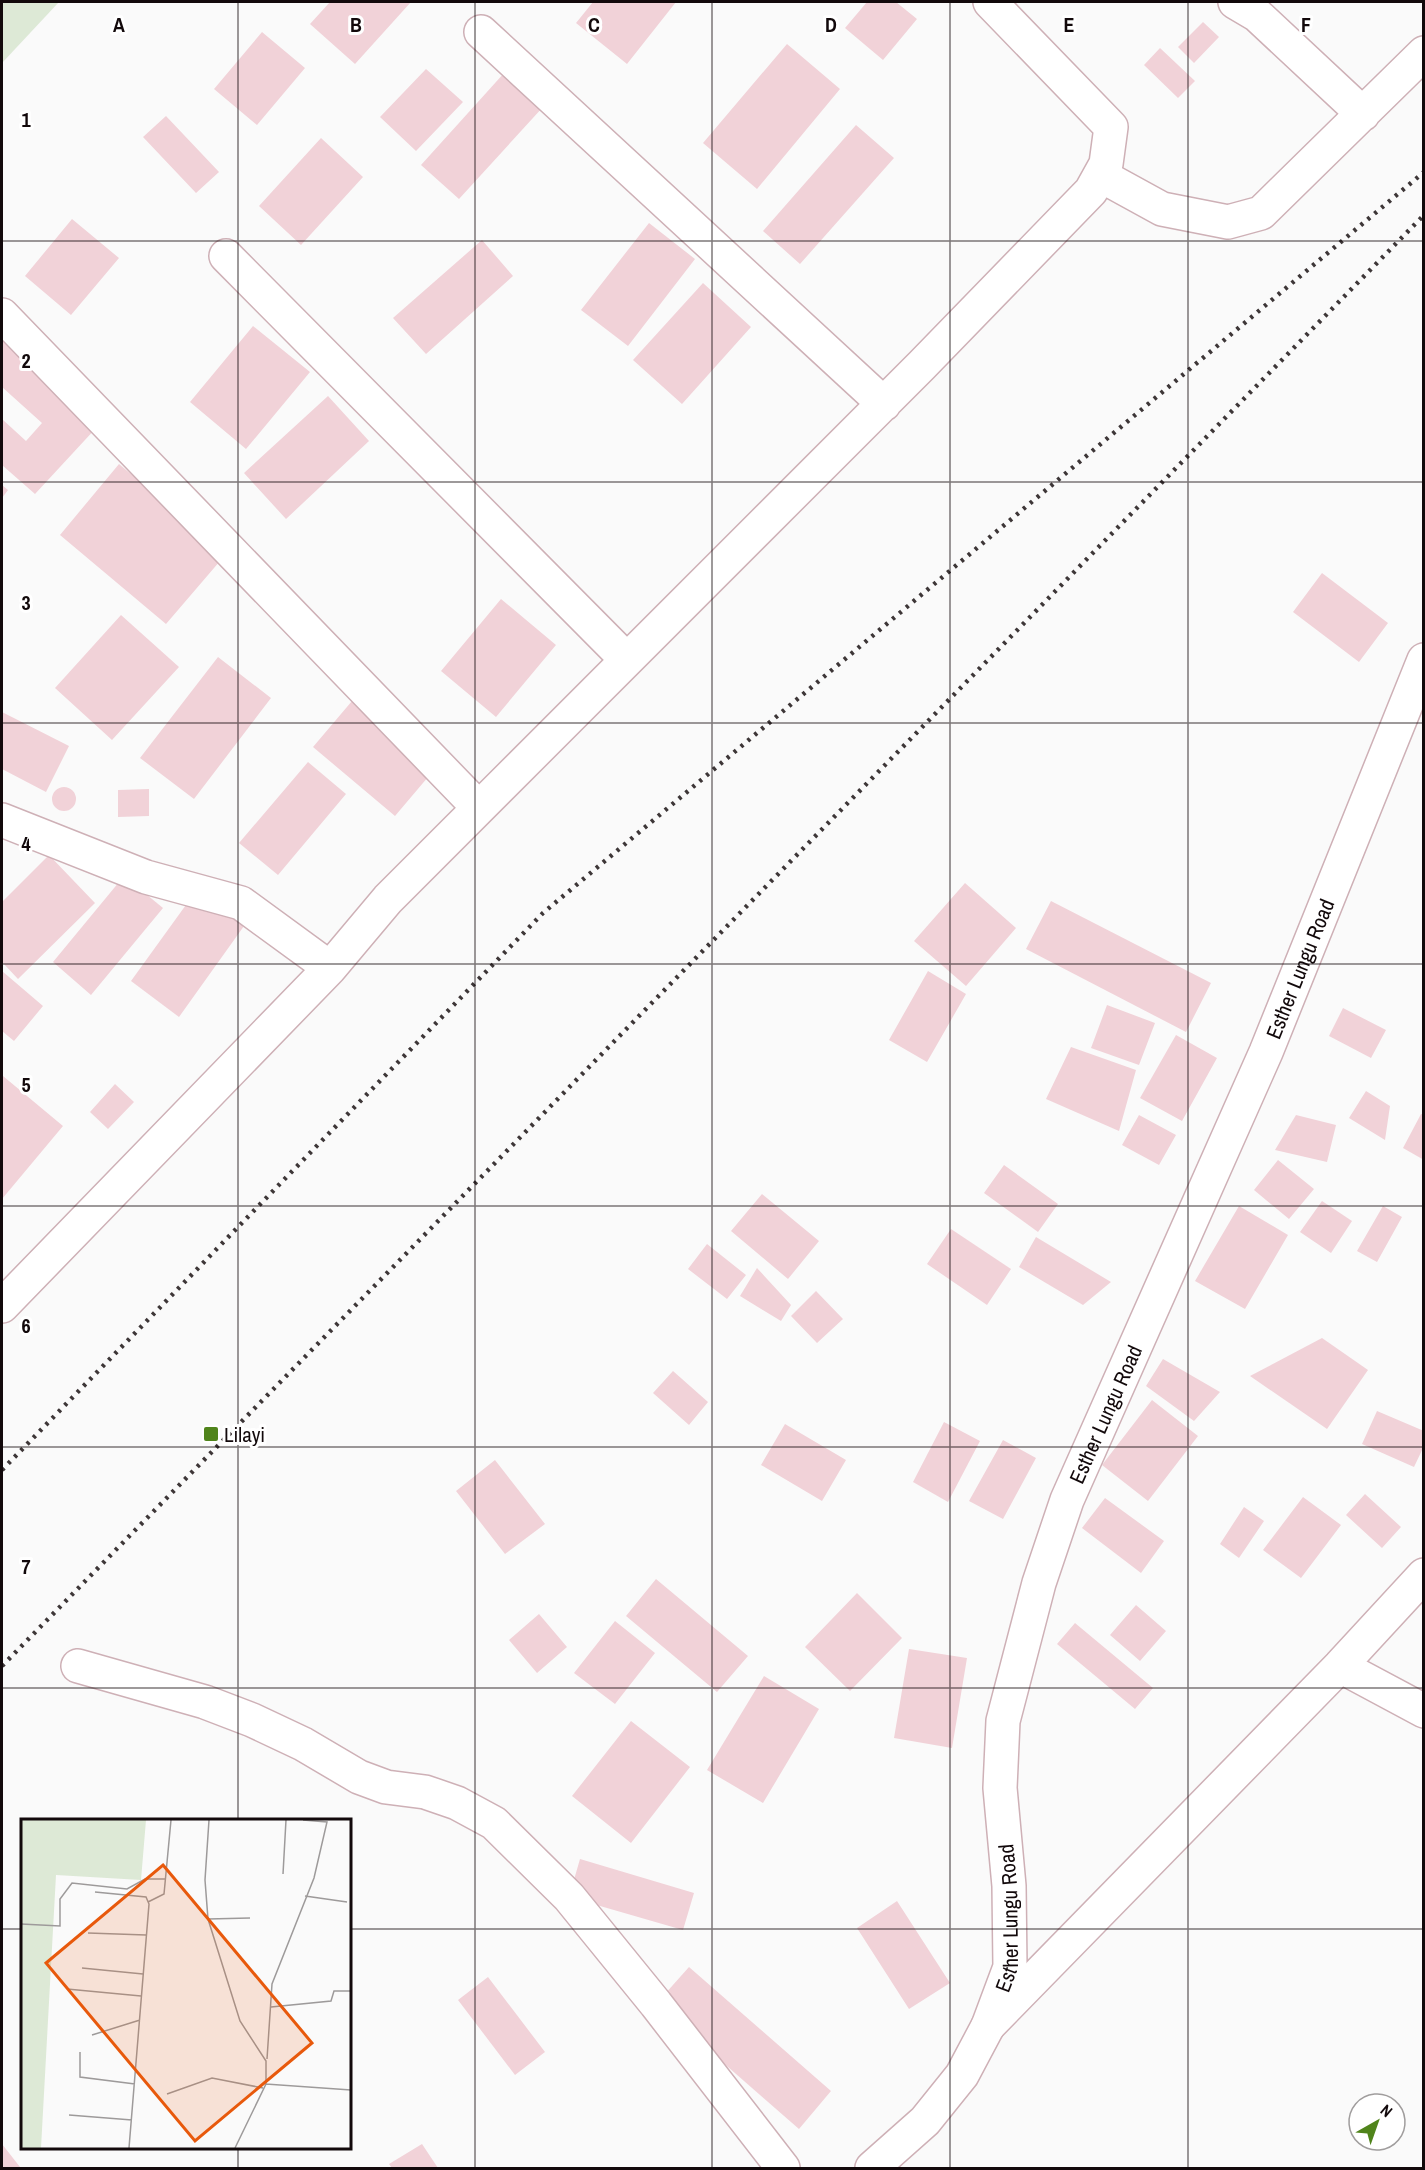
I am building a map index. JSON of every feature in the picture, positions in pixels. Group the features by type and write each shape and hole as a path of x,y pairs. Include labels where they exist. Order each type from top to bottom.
{"street":[{"path":"2,1306 330,968 388,899 884,404 1091,191 1106,164 1111,127 990,2"},
{"path":"1235,2 1257,15 1363,114"},
{"path":"481,32 884,404"},
{"path":"1100,175 1162,210 1228,222 1261,213 1424,53"},
{"path":"226,256 627,660"},
{"path":"2,315 479,808"},
{"name":"Esther Lungu Road","path":"872,2169 925,2121 962,2075 988,2026 1010,1967 1009,1886 1000,1788 1003,1721 1039,1583 1067,1500 1266,1052 1424,660"},
{"path":"2,820 146,876 241,903 330,968"},
{"path":"988,2026 1340,1666 1424,1575"},
{"path":"78,1666 214,1706 252,1720 303,1744 359,1777 386,1787 425,1792 457,1803 494,1823 569,1897 656,2004 783,2169"},
{"path":"1340,1666 1424,1711"}],"green space":[{"path":"2,2 59,2 2,63"}],"building":[{"path":"330,2 411,2 355,64 310,24"},
{"path":"593,2 676,2 627,64 576,23"},
{"path":"867,2 896,2 917,19 883,60 845,28"},
{"path":"1203,22 1219,37 1194,63 1178,47"},
{"path":"262,32 305,68 257,125 214,89"},
{"path":"787,44 840,89 757,189 703,143"},
{"path":"1160,48 1195,81 1178,98 1144,65"},
{"path":"426,69 463,102 416,151 380,117"},
{"path":"505,72 543,107 459,199 421,165"},
{"path":"166,116 219,172 196,193 143,137"},
{"path":"856,125 894,158 800,264 763,231"},
{"path":"321,138 363,177 301,245 259,206"},
{"path":"72,219 119,258 71,315 25,276"},
{"path":"649,223 695,259 628,346 581,310"},
{"path":"482,240 513,276 426,354 393,318"},
{"path":"703,283 751,327 682,404 633,360"},
{"path":"253,326 310,372 246,449 190,402"},
{"path":"2,332 97,427 35,494 2,465 2,419 26,441 42,423 2,387"},
{"path":"328,396 369,441 286,519 244,473"},
{"path":"119,464 226,554 166,624 60,535"},
{"path":"2,485 8,490 2,498"},
{"path":"1322,573 1388,623 1359,662 1293,612"},
{"path":"501,599 556,645 496,717 441,671"},
{"path":"121,615 179,667 112,740 55,688"},
{"path":"218,657 271,698 194,799 140,758"},
{"path":"352,701 434,770 395,816 313,747"},
{"path":"2,712 69,746 46,792 2,769"},
{"path":"308,762 346,794 278,875 239,843"},
{"path":"59,787 69,787 76,794 76,804 69,811 59,811 52,804 52,794"},
{"path":"149,789 149,816 118,817 118,790"},
{"path":"49,855 95,903 18,979 2,962 2,902"},
{"path":"124,876 163,908 91,995 53,962"},
{"path":"965,883 1016,928 966,986 914,941"},
{"path":"196,891 244,926 179,1017 131,981"},
{"path":"1051,901 1211,983 1186,1032 1026,949"},
{"path":"2,971 43,1006 14,1041 2,1031"},
{"path":"928,971 966,994 927,1062 889,1040"},
{"path":"1107,1005 1155,1023 1139,1065 1091,1048"},
{"path":"1343,1008 1386,1030 1371,1058 1329,1036"},
{"path":"1176,1035 1217,1058 1182,1121 1140,1098"},
{"path":"1071,1047 1136,1070 1119,1131 1046,1099"},
{"path":"3,1076 63,1126 2,1199 2,1079"},
{"path":"115,1084 134,1102 108,1129 90,1112"},
{"path":"1366,1091 1390,1106 1385,1140 1349,1118"},
{"path":"1421,1114 1424,1115 1424,1160 1403,1148"},
{"path":"1139,1115 1176,1135 1159,1165 1122,1145"},
{"path":"1296,1115 1336,1125 1327,1162 1275,1150"},
{"path":"1278,1160 1314,1189 1289,1219 1254,1190"},
{"path":"1004,1165 1058,1204 1038,1232 984,1193"},
{"path":"762,1194 819,1241 788,1279 731,1231"},
{"path":"1322,1201 1352,1221 1331,1253 1300,1232"},
{"path":"1239,1206 1288,1235 1245,1309 1195,1281"},
{"path":"1383,1206 1402,1217 1377,1262 1357,1251"},
{"path":"951,1229 1011,1269 987,1305 927,1264"},
{"path":"1036,1237 1111,1282 1083,1305 1019,1267"},
{"path":"707,1244 746,1275 727,1299 688,1269"},
{"path":"757,1268 791,1305 781,1321 740,1296"},
{"path":"816,1291 843,1319 817,1343 791,1316"},
{"path":"1322,1338 1368,1370 1327,1429 1250,1376"},
{"path":"1163,1359 1220,1392 1194,1421 1146,1386"},
{"path":"673,1371 708,1402 689,1425 653,1393"},
{"path":"1152,1400 1198,1436 1148,1501 1102,1465"},
{"path":"1377,1411 1424,1431 1424,1446 1414,1467 1362,1444"},
{"path":"944,1422 980,1441 948,1502 913,1482"},
{"path":"785,1424 846,1460 822,1501 761,1465"},
{"path":"1003,1440 1036,1458 1003,1519 969,1501"},
{"path":"495,1460 545,1524 505,1554 456,1491"},
{"path":"1365,1494 1401,1527 1382,1548 1346,1515"},
{"path":"1303,1497 1341,1525 1301,1578 1263,1550"},
{"path":"1105,1498 1164,1541 1141,1573 1082,1528"},
{"path":"1244,1507 1264,1521 1239,1558 1220,1544"},
{"path":"656,1579 748,1656 717,1692 626,1616"},
{"path":"857,1593 902,1638 850,1691 805,1647"},
{"path":"1136,1605 1166,1631 1140,1661 1110,1635"},
{"path":"539,1614 567,1647 537,1673 509,1640"},
{"path":"615,1621 655,1653 615,1704 574,1673"},
{"path":"1075,1623 1153,1688 1135,1709 1057,1644"},
{"path":"909,1649 967,1658 952,1748 894,1738"},
{"path":"764,1676 819,1709 763,1803 707,1770"},
{"path":"631,1721 690,1767 631,1843 572,1796"},
{"path":"580,1859 694,1893 683,1930 569,1897"},
{"path":"897,1901 950,1983 909,2009 857,1928"},
{"path":"689,1967 831,2091 799,2129 656,2004"},
{"path":"488,1977 545,2052 515,2075 458,2000"},
{"path":"2,2144 20,2167 2,2168"},
{"path":"422,2144 438,2168 392,2168 389,2164"}],"railway":[{"path":"2,1470 543,913 1424,172"},
{"path":"2,1666 1424,215"}],"place":[{"name":"Lilayi","path":"211,1434"}]}
